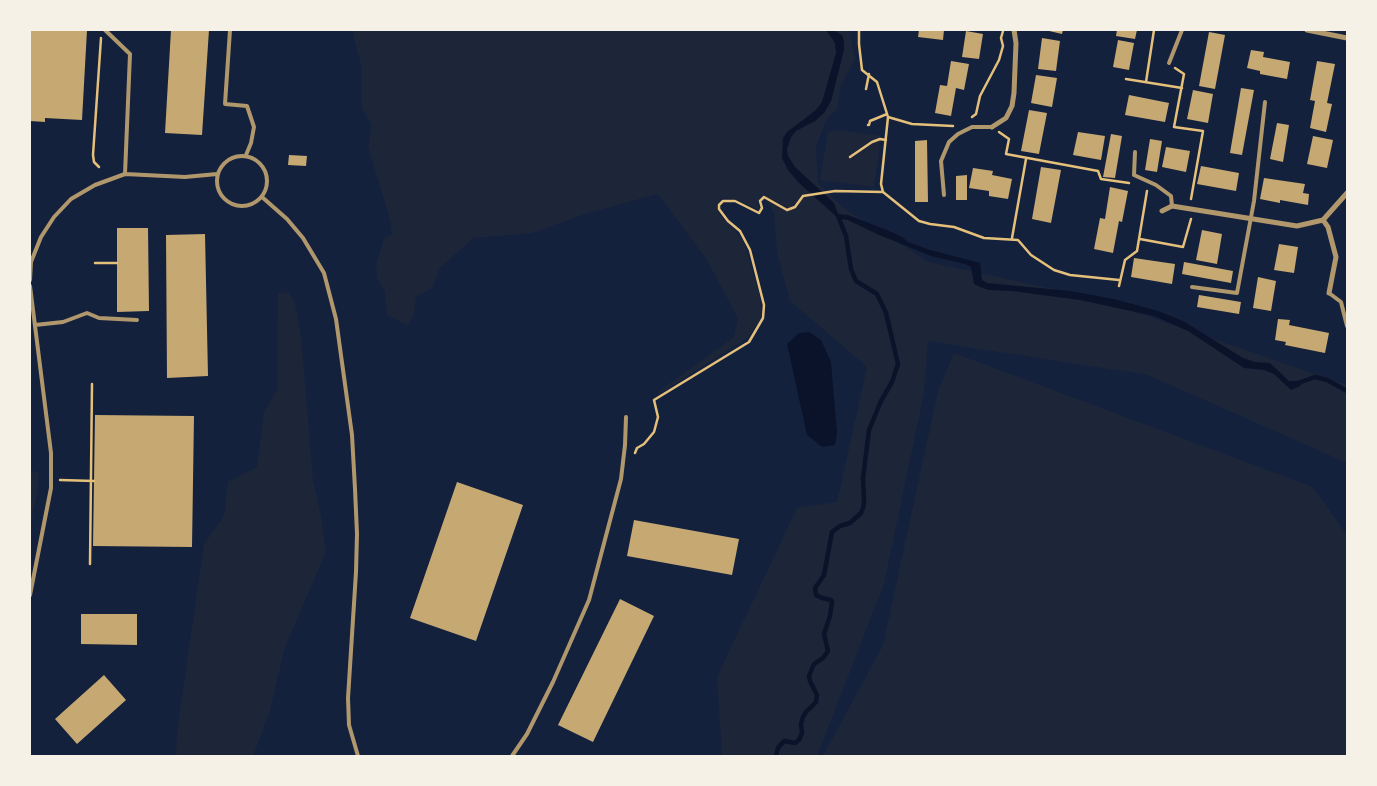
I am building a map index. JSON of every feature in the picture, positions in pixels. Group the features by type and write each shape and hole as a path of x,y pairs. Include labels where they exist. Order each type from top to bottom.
{"street":[{"path":"992,127 1006,118 1012,106 1016,43 1014,30"},
{"path":"1308,30 1347,38"},
{"path":"1162,211 1172,206 1250,220 1297,226 1323,220 1347,192"},
{"path":"1323,220 1328,226 1336,257 1330,293"}],"lane":[{"path":"230,30 225,104 247,106 254,127 251,144 246,155"},
{"path":"1168,63 1182,30"},
{"path":"106,31 130,54 126,174"},
{"path":"1192,287 1238,293 1250,220 1265,102"},
{"path":"944,195 941,161 949,142 958,134 972,127 992,127"},
{"path":"1135,152 1134,175 1156,185 1171,196 1172,206"},
{"path":"246,155 256,159 263,167 267,176 267,187 262,196 252,204 239,206 228,202 218,190 217,174 221,166 228,159 246,155"},
{"path":"30,280 31,262 41,237 54,217 71,199 95,185 126,174 185,176 217,174"},
{"path":"262,196 287,220 302,238 324,273 336,319 352,435 355,489 356,562 348,698 349,725 358,756"},
{"path":"30,286 52,453 51,480 30,595"},
{"path":"1330,293 1341,302 1347,326"},
{"path":"35,325 63,322 87,314 99,318 137,320"},
{"path":"30,344 37,343"},
{"path":"512,756 527,734 553,682 589,600 621,479 626,417"}],"path":[{"path":"859,30 862,70 877,82 888,115 881,184 883,192 919,221 954,227 984,238 1012,238 1018,240 1030,256 1054,270 1083,277 1119,280"},
{"path":"970,118 976,114 980,96 999,60 1003,46 1001,38 1004,30"},
{"path":"1146,82 1154,30"},
{"path":"98,167 94,162 93,155 101,37 106,31"},
{"path":"1140,239 1183,247 1188,226 1192,220 1190,209 1203,132 1174,126 1184,74 1168,63"},
{"path":"866,89 869,74"},
{"path":"1126,79 1182,88"},
{"path":"868,125 870,121 888,115 912,124 955,126"},
{"path":"992,127 1009,139 1006,154 1098,171 1101,178 1133,184"},
{"path":"850,157 872,142 880,139 886,140"},
{"path":"1012,238 1026,159"},
{"path":"1119,286 1125,260 1137,251 1140,239 1148,191 1141,186"},
{"path":"632,460 637,448 644,444 654,432 658,417 654,400 749,342 763,318 764,305 746,240 740,231 719,210 719,205 722,201 735,201 759,213 762,208 760,200 766,198 787,210 795,207 803,196 835,191 883,192"},
{"path":"95,263 117,263"},
{"path":"90,564 92,384"},
{"path":"63,480 92,481"}],"shaded area":[{"path":"354,30 849,30 855,59 841,85 837,109 826,120 816,147 818,183 846,210 929,262 1095,298 1347,385 1347,463 1148,375 928,341 924,393 884,584 817,756 722,756 717,677 797,508 837,502 867,367 790,301 777,253 774,213 764,195 760,197 757,203 759,210 738,200 728,198 722,198 717,208 720,215 743,239 759,292 762,312 759,321 748,338 657,395 658,392 734,337 738,318 707,260 658,194 588,213 532,233 474,238 440,268 432,288 416,297 414,315 407,325 387,315 385,291 377,278 376,264 384,239 392,234 390,220 368,147 372,124 362,109 362,68 354,39"},
{"path":"826,30 833,30 842,35 844,41 844,50 831,101 824,113 815,121 796,131 791,137 787,149 788,156 795,167 834,203 838,214 848,215 887,230 908,242 930,250 980,263 982,280 987,283 1070,291 1114,299 1158,311 1183,321 1243,358 1255,362 1270,363 1289,381 1303,381 1300,386 1291,390 1274,374 1264,370 1244,368 1188,331 1154,316 1080,300 1012,291 989,290 974,284 971,267 965,264 931,256 848,220 839,219 797,181 788,170 782,158 783,138 787,132 816,110 822,102 836,53 835,43"},
{"path":"840,130 881,136 874,187 820,180 828,132"},
{"path":"288,292 295,303 301,337 313,480 326,552 285,647 269,714 253,756 176,756 177,732 204,544 224,516 228,482 257,467 264,412 277,390 278,294"},
{"path":"809,332 821,340 831,362 837,433 835,445 822,447 807,435 787,344 799,333"},
{"path":"954,353 1313,487 1347,535 1347,756 823,756 883,645 938,391"},
{"path":"30,470 37,472 39,475 30,528"}],"building":[{"path":"30,30 87,30 82,120 45,118 45,122 30,121"},
{"path":"171,30 209,30 202,135 165,133"},
{"path":"919,30 944,30 943,40 918,37"},
{"path":"1045,30 1063,30 1062,34"},
{"path":"1117,30 1137,30 1135,39 1116,36"},
{"path":"966,31 983,34 979,59 962,57"},
{"path":"1209,32 1225,35 1215,89 1199,86"},
{"path":"1042,38 1060,41 1056,71 1038,69"},
{"path":"1118,40 1134,43 1129,70 1113,67"},
{"path":"1251,50 1264,52 1263,57 1290,62 1287,79 1260,74 1260,71 1247,68"},
{"path":"951,61 969,64 964,90 956,88 951,116 935,113 940,85 947,86"},
{"path":"1317,61 1335,64 1327,103 1332,104 1326,132 1310,128 1315,101 1310,100"},
{"path":"1036,75 1057,78 1052,107 1031,103"},
{"path":"1241,88 1254,90 1242,155 1230,153"},
{"path":"1193,90 1213,94 1208,123 1187,119"},
{"path":"1129,95 1169,103 1165,122 1125,115"},
{"path":"1029,110 1047,113 1039,154 1021,151"},
{"path":"1277,123 1289,125 1283,162 1270,159"},
{"path":"1078,132 1105,136 1101,160 1073,155"},
{"path":"1111,134 1122,136 1115,178 1103,177"},
{"path":"1313,136 1333,140 1327,168 1307,164"},
{"path":"1150,139 1162,141 1157,172 1145,170"},
{"path":"927,140 928,202 915,202 915,141"},
{"path":"1166,147 1190,151 1186,172 1162,167"},
{"path":"289,155 307,156 306,166 288,165"},
{"path":"1201,166 1239,173 1236,191 1197,184"},
{"path":"1041,167 1061,170 1051,223 1032,219"},
{"path":"973,168 993,171 992,175 1012,179 1008,199 989,196 989,191 969,188"},
{"path":"967,175 967,200 956,200 956,176"},
{"path":"1264,178 1305,184 1303,193 1309,194 1308,205 1260,199"},
{"path":"1110,187 1128,191 1122,222 1119,221 1113,253 1094,249 1100,218 1105,219"},
{"path":"117,228 148,228 149,311 117,312"},
{"path":"1202,230 1222,234 1217,264 1196,260"},
{"path":"205,234 208,376 167,378 166,235"},
{"path":"1279,244 1298,247 1294,273 1274,270"},
{"path":"1134,258 1175,264 1172,284 1131,277"},
{"path":"1184,262 1233,271 1231,283 1182,274"},
{"path":"1258,277 1276,281 1271,311 1253,308"},
{"path":"1199,295 1241,302 1239,314 1197,307"},
{"path":"1278,319 1290,320 1289,325 1329,333 1325,353 1285,345 1286,342 1275,340"},
{"path":"95,415 194,416 192,547 93,546"},
{"path":"457,482 523,505 476,641 410,618"},
{"path":"634,520 739,539 732,575 627,556"},
{"path":"620,599 654,616 593,742 558,725"},
{"path":"81,614 137,614 137,645 81,644"},
{"path":"104,675 126,700 77,744 55,719"}],"waterway":[{"path":"776,756 778,748 784,741 795,743 799,740 802,733 801,724 803,717 816,702 817,695 809,676 814,664 823,658 828,651 824,634 832,602 816,595 815,588 824,575 832,532 840,526 850,523 861,513 863,508 863,478 869,430 881,401 892,382 898,364 886,313 877,294 856,281 851,269 846,236 838,216"},
{"path":"1298,383 1315,377 1327,380 1347,391"}]}
